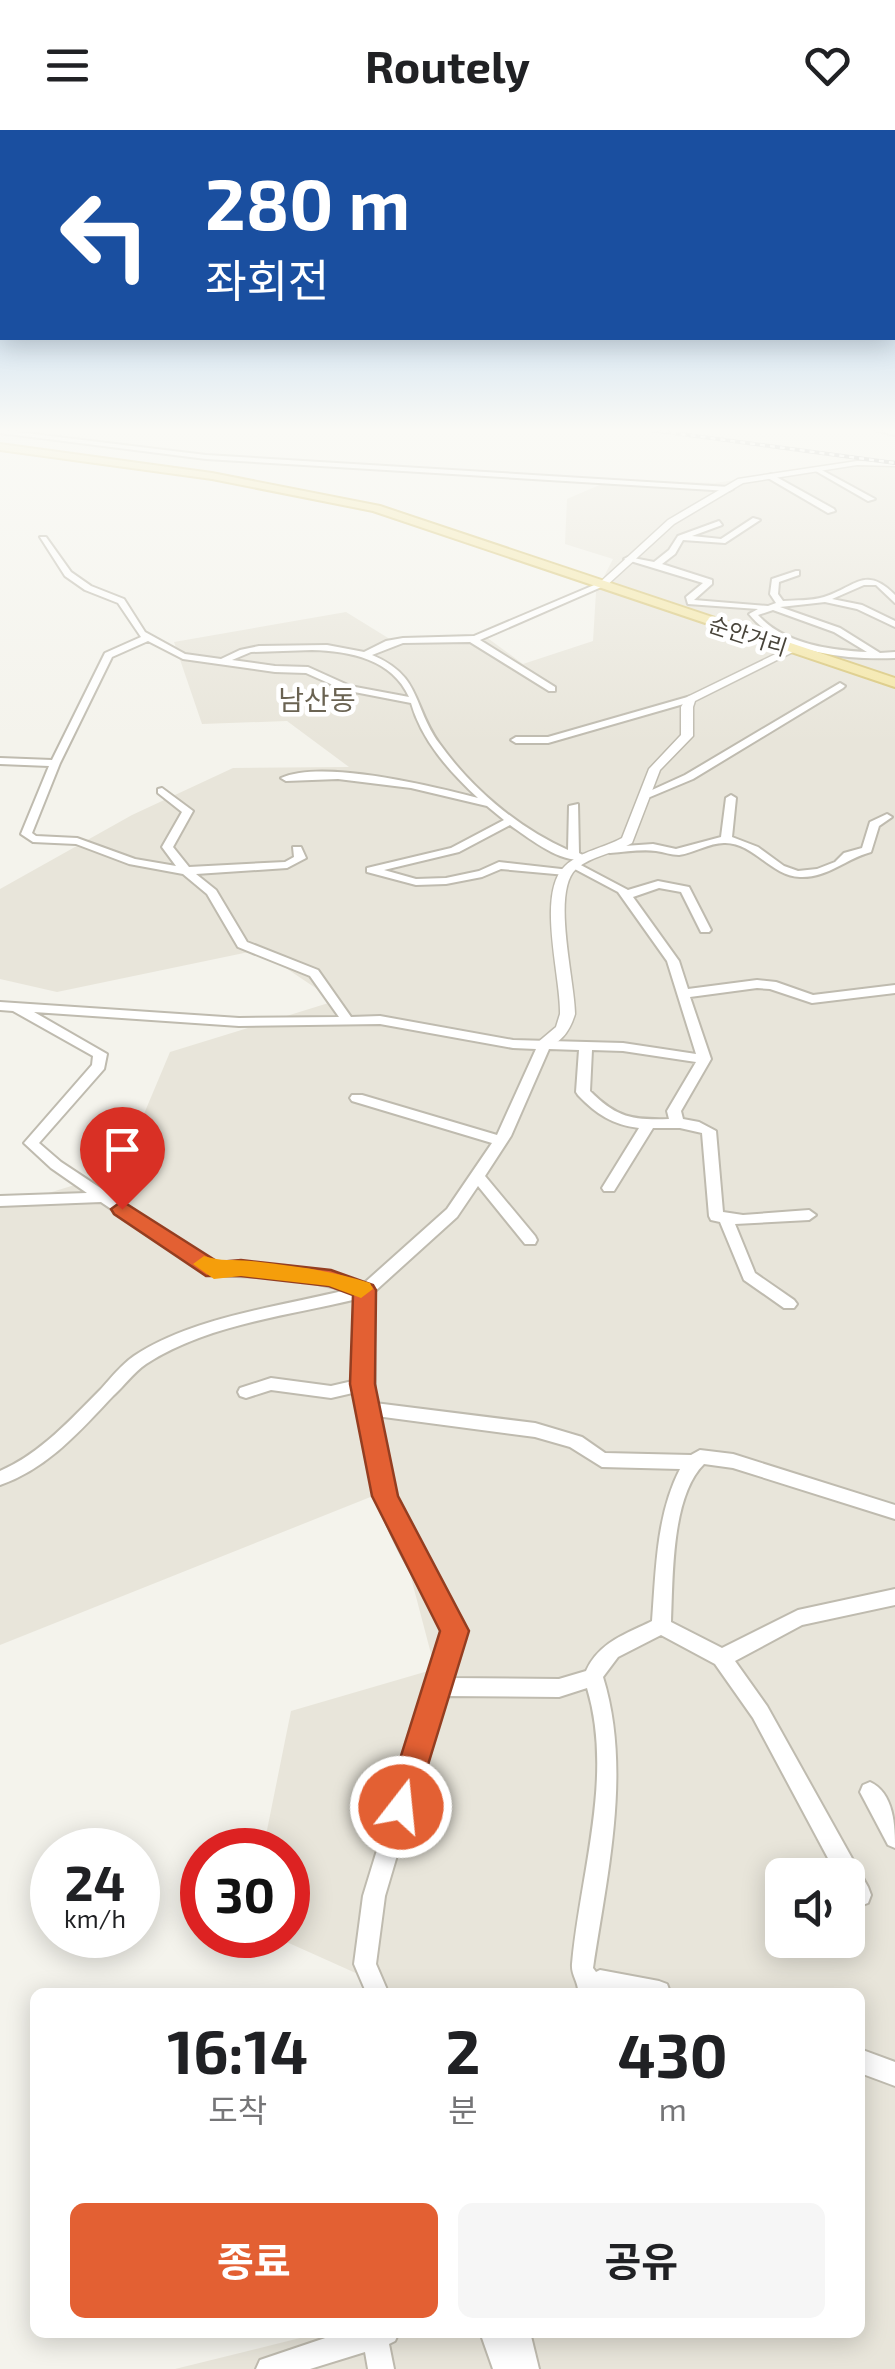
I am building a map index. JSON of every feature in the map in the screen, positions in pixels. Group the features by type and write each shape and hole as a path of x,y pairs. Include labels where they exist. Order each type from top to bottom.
{"main road":[{"name":"순안거리","path":"455,534 792,650 838,658 895,683"}],"street":[{"path":"365,655 375,648 408,640 474,639 602,585 657,534"},
{"path":"656,564 691,534"},
{"path":"682,538 722,541 733,534"},
{"path":"43,539 68,574 88,588 121,602 147,638 183,656 308,670 347,688 414,702"},
{"path":"628,560 656,564 709,582 689,599 691,602 767,607 814,620 880,657"},
{"path":"781,604 774,594 776,580 796,573"},
{"path":"824,600 863,582 878,583 895,600"},
{"path":"895,624 859,607 824,600 781,604 752,614 768,630 838,658 895,656"},
{"path":"147,638 108,655 26,830 29,837 84,843 133,862 186,871 287,865 300,858 297,849"},
{"path":"474,639 476,645 552,689"},
{"path":"838,658 860,644"},
{"path":"224,661 249,647 322,646 365,655 406,683 427,733 490,804 626,895 677,968 704,1059 674,1112 678,1124"},
{"path":"516,740 548,740 691,699 792,650"},
{"path":"646,795 689,777 840,686"},
{"path":"512,820 455,850 371,870 416,882 446,882 482,874 499,865 574,863 610,850 628,840 655,769 687,736 687,707 691,699"},
{"path":"0,761 56,764"},
{"path":"286,778 318,774 402,780 490,804"},
{"path":"162,791 188,811 167,846 186,871 212,892 242,944 314,974 345,1018"},
{"path":"726,839 730,798"},
{"path":"0,1478 24,1468 48,1450 114,1384 154,1352 212,1328 364,1290 452,1213 501,1141 545,1043 562,1030 567,1012 560,930 561,884 574,863 574,806"},
{"path":"610,850 653,847 676,852 726,839 754,849 787,871 808,874 867,850 874,824 887,817"},
{"path":"626,895 658,884 685,889 705,930"},
{"path":"682,994 757,984 772,985 812,1000 895,989"},
{"path":"8,1006 238,1022 345,1018 414,1023 513,1044 586,1044 704,1059"},
{"path":"8,1006 100,1054 99,1066 31,1143 214,1271 241,1268 331,1278 364,1290"},
{"path":"586,1044 583,1092 600,1108 647,1127 678,1124 709,1131 716,1216 726,1219 809,1215"},
{"path":"356,1098 501,1141"},
{"path":"609,1188 647,1127"},
{"path":"477,1176 530,1240"},
{"path":"0,1201 104,1197"},
{"path":"726,1219 749,1276 789,1304"},
{"path":"364,1290 363,1384 385,1496 454,1631 371,1910 365,1964 375,1988"},
{"path":"246,1392 272,1384 330,1392 363,1384"},
{"path":"366,1408 535,1430 576,1442 602,1460 691,1462 712,1456 733,1460 895,1512"},
{"path":"660,1626 675,1500 691,1462"},
{"path":"722,1658 798,1618 895,1596"},
{"path":"660,1626 722,1658 760,1712 839,1858"},
{"path":"590,1988 582,1970 600,1835 605,1744 604,1710 593,1677 597,1664 612,1650 660,1626"},
{"path":"439,1687 560,1688 593,1677"},
{"path":"870,1792 895,1838"},
{"path":"591,1988 600,1981 638,1988"},
{"path":"865,2063 895,2074"},
{"path":"269,2369 367,2338"},
{"path":"380,2338 381,2369"},
{"path":"494,2338 506,2369"},
{"path":"519,2338 526,2369"}],"shaded area":[{"path":"565,534 895,534 895,2369 175,2369 300,2338 865,2338 865,1988 389,1988 310,1953 310,1828 267,1828 291,1711 435,1669 388,1490 0,1645 0,1208 120,1171 170,1052 335,1001 259,950 57,992 0,979 0,889 132,815 233,768 349,767 287,721 202,724 174,642 346,612 393,641 482,634 523,664 593,641 596,592 613,559 565,544"}],"slow traffic":[{"path":"204,1264 214,1271 241,1268 331,1278 361,1289"}],"district":[{"name":"남산동","path":"317,700"}],"route":[{"path":"122,1209 214,1271 241,1268 331,1278 364,1290 363,1384 385,1496 402,1536 454,1631 401,1807"}]}
